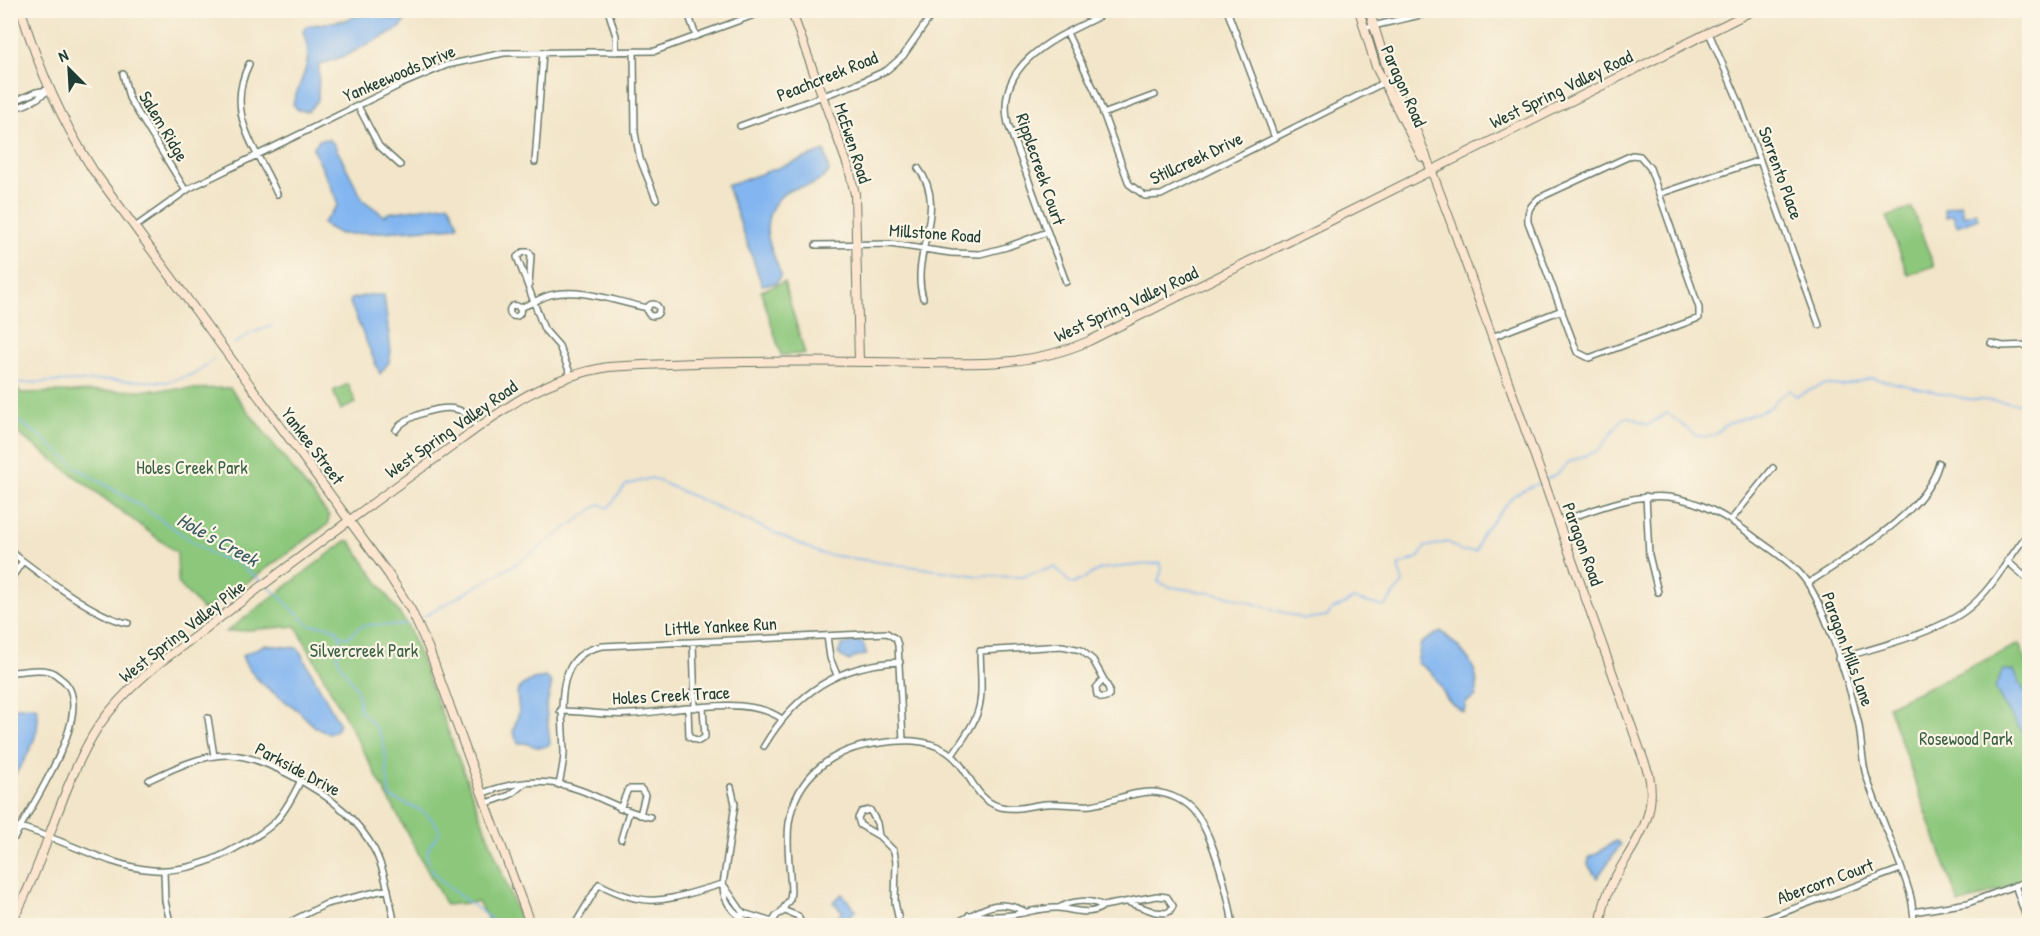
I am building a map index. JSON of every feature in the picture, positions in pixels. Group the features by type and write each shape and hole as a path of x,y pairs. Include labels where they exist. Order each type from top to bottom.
{"street":[{"name":"Yankee Street","path":"21,10 49,90 70,134 398,589 417,623 487,803 531,926"},
{"path":"608,10 616,36 616,52"},
{"path":"687,10 696,36"},
{"name":"Yankeewoods Drive","path":"135,227 186,191 429,72 466,59 504,53 655,51 768,10"},
{"name":"McEwen Road","path":"791,10 852,182 858,245 859,362"},
{"name":"Peachcreek Road","path":"740,126 879,75 903,56 935,10"},
{"name":"Ripplecreek Court","path":"1066,282 1008,124 1006,98 1013,79 1024,61 1044,45 1112,10"},
{"path":"1227,10 1275,138"},
{"name":"Paragon Road","path":"1359,10 1383,83 1408,134 1430,170"},
{"name":"Paragon Road","path":"1369,10 1392,79 1430,170 1492,336 1650,785 1651,803 1646,820 1634,848 1613,877 1604,898 1601,926"},
{"path":"1364,28 1442,10"},
{"name":"West Spring Valley Road","path":"349,520 514,401 571,375 608,368 641,366 859,362 995,363 1030,360 1059,353 1089,341 1754,10"},
{"name":"Stillcreek Drive","path":"1066,33 1103,114 1129,184 1145,196 1161,195 1392,79"},
{"name":"Sorrento Place","path":"1709,33 1725,67 1819,325"},
{"path":"535,162 543,52"},
{"path":"634,52 635,134 640,159 656,199"},
{"path":"249,64 240,85 238,103 241,119 277,194"},
{"name":"Salem Ridge","path":"123,74 129,98 186,191"},
{"path":"10,105 36,92 49,90"},
{"path":"1103,114 1155,95"},
{"path":"358,106 379,146 400,165"},
{"path":"1632,156 1645,160 1699,308 1699,318 1589,358 1577,352 1562,310 1528,222 1530,206 1539,198 1632,156"},
{"path":"1659,194 1760,160"},
{"path":"918,168 926,180 931,199 920,280 923,298"},
{"name":"Millstone Road","path":"816,245 890,244 951,253 980,254 1007,248 1047,232"},
{"path":"529,286 531,255 529,252 523,252 517,261 529,286 544,329 559,346 571,375"},
{"path":"519,308 549,296 587,294 648,308"},
{"path":"1492,336 1562,310"},
{"path":"1991,343 2003,346 2030,345"},
{"path":"396,430 412,418 448,408 464,413 477,428"},
{"path":"1808,583 1873,540 1904,514 1936,477 1939,463"},
{"path":"1731,520 1773,468"},
{"path":"1646,496 1648,555 1658,592"},
{"name":"Paragon Mills Lane","path":"1559,522 1622,500 1646,496 1677,498 1706,506 1731,520 1787,562 1808,583 1838,659 1858,721 1866,772 1911,896 1915,926"},
{"name":"West Spring Valley Pike","path":"10,925 51,836 87,747 104,719 147,673 349,520"},
{"path":"1838,659 1905,639 1959,614 1977,600 2030,531"},
{"path":"10,552 107,616 128,623"},
{"path":"10,580 23,561"},
{"path":"2007,561 2030,581"},
{"name":"Little Yankee Run","path":"559,784 564,754 560,711 567,674 575,659 585,651 603,646 887,633 897,642 900,662 903,740"},
{"path":"827,636 830,658 837,675"},
{"path":"693,643 695,708"},
{"path":"952,755 972,728 981,708 980,651 1062,646 1081,650 1093,660 1102,681"},
{"path":"764,746 782,719 809,692 837,675 867,666 900,662"},
{"path":"10,672 49,671 66,681 73,698 70,725 58,759 15,837 10,839"},
{"name":"Holes Creek Trace","path":"560,711 630,714 695,708 750,708 770,712 782,719"},
{"path":"688,709 689,737 699,741 705,737 704,708"},
{"path":"208,718 214,756"},
{"path":"802,926 790,898 789,824 795,801 806,781 827,760 844,751 866,744 903,740 928,743 952,755 981,796 1001,807 1018,809 1055,804 1092,805 1146,792 1168,795 1184,803 1197,815 1205,830 1228,895 1233,926"},
{"name":"Parkside Drive","path":"149,780 214,756 246,757 300,782 332,801 363,831 380,861 395,926"},
{"path":"20,826 129,867 164,871 201,865 249,840 278,821 300,782"},
{"path":"483,793 510,783 559,784 578,789 629,812 650,817"},
{"path":"487,803 510,795 525,783"},
{"path":"731,788 735,804 723,890 734,912 758,926"},
{"path":"620,808 627,789 640,789 645,795 640,815"},
{"path":"879,836 874,815 870,810 861,812 858,818 860,825 879,836 893,849 896,856 895,903 900,926"},
{"path":"621,839 629,812"},
{"name":"Abercorn Court","path":"1760,921 1901,869"},
{"path":"164,871 165,901 171,926"},
{"path":"1913,912 1968,903 2030,880"},
{"path":"574,926 599,884 642,902 655,901 723,884"},
{"path":"723,884 743,913 771,924 790,898"},
{"path":"2015,885 2029,926"},
{"path":"282,926 326,904 388,889"},
{"path":"1059,908 1066,904 1086,901 1103,906 1162,896 1167,897 1173,906 1162,913 1127,902"},
{"path":"945,926 991,906 1007,906 1024,911"},
{"path":"969,915 1007,916 1024,911 1059,908 1083,912 1099,910 1103,906"},
{"path":"781,912 790,912 798,916"}],"green space":[{"path":"1912,208 1934,266 1908,275 1887,217"},
{"path":"784,282 805,354 781,355 761,291"},
{"name":"Holes Creek Park","path":"10,379 21,393 230,388 329,516 328,524 227,597 203,610 178,583 177,553 11,428"},
{"path":"348,384 356,403 341,410 333,391"},
{"name":"Silvercreek Park","path":"346,541 350,541 408,626 522,925 491,925 478,902 446,905 296,626 226,632"},
{"name":"Rosewood Park","path":"2019,644 2030,671 2029,880 1959,904 1888,706"}],"water":[{"path":"369,11 380,11 392,20 401,18 405,21 400,28 347,55 319,65 318,100 308,111 298,110 293,104 306,69 308,52 303,31 306,26 346,20"},
{"path":"328,139 334,144 363,200 385,216 388,213 449,204 458,223 457,227 340,234 322,224 337,206 337,201 313,148 319,140"},
{"path":"825,151 829,172 813,184 785,193 778,198 772,208 767,234 781,275 776,283 762,285 727,186"},
{"path":"1960,204 1964,216 1976,212 1978,218 1957,226 1953,215 1946,217 1944,209"},
{"path":"369,295 384,295 391,352 389,362 380,374 350,303 351,299"},
{"path":"1441,631 1468,659 1476,676 1476,696 1466,702 1464,712 1449,700 1433,675 1417,663 1421,643"},
{"path":"858,641 863,643 867,655 857,656 849,661 838,654 842,645"},
{"path":"264,645 298,648 339,723 337,729 331,733 320,730 251,672 242,656"},
{"path":"2003,670 2014,671 2029,701 2029,744 1995,687"},
{"path":"546,677 552,683 546,708 550,744 538,747 518,743 513,732 519,712 517,693 521,686 533,679"},
{"path":"30,706 37,708 35,737 22,764 11,780 11,708"},
{"path":"1616,841 1621,844 1597,878 1588,865 1589,858"},
{"path":"842,894 856,910 842,923 837,917 843,912 833,902"}],"waterway":[{"path":"234,344 249,334 272,326"},
{"path":"10,386 19,383 111,380 167,382 194,374 214,359"},
{"path":"1545,480 1558,473 1569,462 1599,450 1623,418 1630,417 1648,425 1667,413 1695,435 1707,437 1715,435 1724,426 1771,407 1778,398 1790,390 1796,396 1825,384 1842,386 1872,378 1968,399 2030,404"},
{"name":"Hole's Creek","path":"10,416 35,432 79,469 139,505 214,556 236,562 263,582"},
{"path":"425,616 519,562 600,504 608,508 626,485 652,478 822,554 979,576 1022,577 1055,567 1069,582 1074,584 1100,569 1160,563 1162,569 1158,582 1171,587 1229,596 1305,619 1327,616 1332,610 1354,599 1384,607 1403,583 1398,566 1419,557 1425,547 1448,542 1461,551 1476,551 1481,535 1514,495 1541,482"},
{"name":"Hole's Creek","path":"267,585 309,625 328,626 338,631 342,647 337,656 340,664 358,694 359,710 378,731 383,741 390,797 425,813 436,824 440,831 428,850 428,861 433,872 454,892 498,926"},
{"path":"340,635 347,638 358,628 369,625 407,624"}]}
